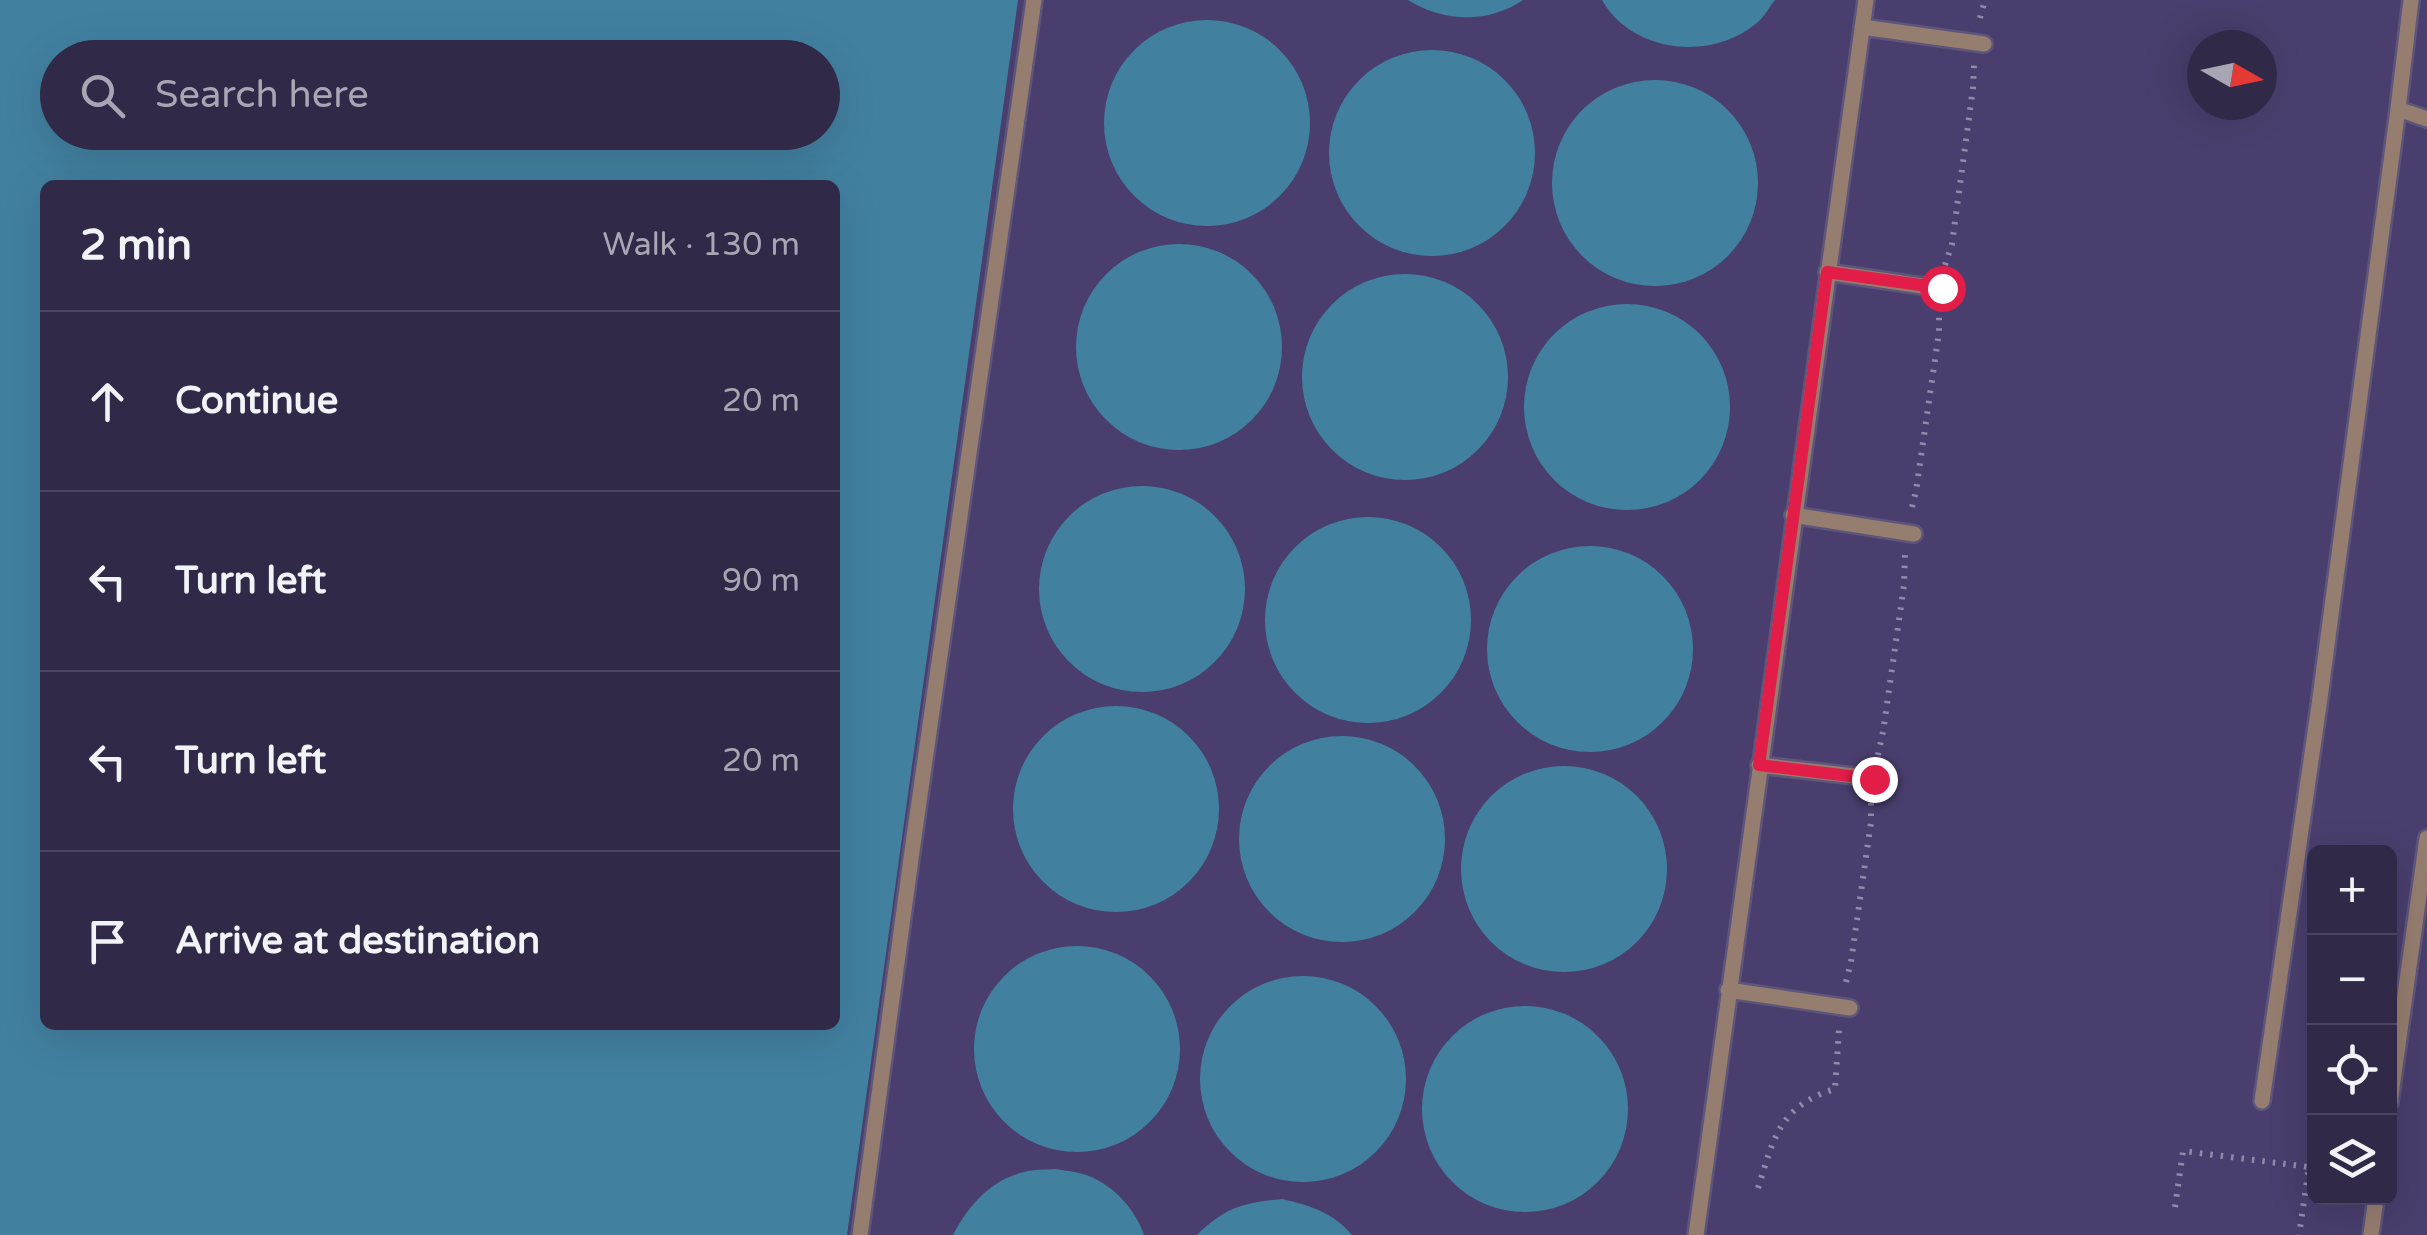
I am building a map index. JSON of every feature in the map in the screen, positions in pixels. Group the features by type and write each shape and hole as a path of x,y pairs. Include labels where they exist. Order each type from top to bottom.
{"lane":[{"path":"860,1235 1034,0"},
{"path":"1696,1235 1866,0"},
{"path":"2262,1100 2320,698 2410,0"},
{"path":"1862,27 1984,44"},
{"path":"2398,110 2427,119"},
{"path":"1827,272 1949,290"},
{"path":"1794,516 1914,534"},
{"path":"1759,765 1882,780"},
{"path":"2397,1052 2427,838"},
{"path":"1728,990 1850,1008"},
{"path":"2371,1235 2375,1205"}],"path":[{"path":"1980,16 1985,0"},
{"path":"1946,262 1952,244 1974,70"},
{"path":"1912,506 1939,332 1938,317"},
{"path":"1878,753 1902,603 1904,561"},
{"path":"1846,981 1871,822 1870,805"},
{"path":"1758,1188 1776,1135 1787,1116 1835,1089 1839,1033"},
{"path":"2174,1206 2183,1151 2309,1167 2300,1235"}],"shaded area":[{"path":"0,0 2427,0 2427,1235 0,1235"}],"water":[{"path":"0,0 1018,0 847,1235 0,1235"},
{"path":"1408,0 1523,0 1495,13 1466,17 1436,13"},
{"path":"1602,0 1775,0 1761,19 1743,33 1722,42 1677,46 1654,42 1634,32"},
{"path":"1207,20 1246,28 1280,50 1302,84 1310,123 1302,162 1280,196 1246,218 1207,226 1168,218 1134,196 1112,162 1104,123 1112,84 1134,50 1168,28"},
{"path":"1432,50 1471,58 1505,80 1527,114 1535,153 1527,192 1505,226 1471,248 1432,256 1393,248 1359,226 1337,192 1329,153 1337,114 1359,80 1393,58"},
{"path":"1655,80 1694,88 1728,110 1750,144 1758,183 1750,222 1728,256 1694,278 1655,286 1616,278 1582,256 1560,222 1552,183 1560,144 1582,110 1616,88"},
{"path":"1179,244 1218,252 1252,274 1274,308 1282,347 1274,386 1252,420 1218,442 1179,450 1140,442 1106,420 1084,386 1076,347 1084,308 1106,274 1140,252"},
{"path":"1405,274 1444,282 1478,304 1500,338 1508,377 1500,416 1478,450 1444,472 1405,480 1366,472 1332,450 1310,416 1302,377 1310,338 1332,304 1366,282"},
{"path":"1627,304 1666,312 1700,334 1722,368 1730,407 1722,446 1700,480 1666,502 1627,510 1588,502 1554,480 1532,446 1524,407 1532,368 1554,334 1588,312"},
{"path":"1142,486 1181,494 1215,516 1237,550 1245,589 1237,628 1215,662 1181,684 1142,692 1103,684 1069,662 1047,628 1039,589 1047,550 1069,516 1103,494"},
{"path":"1368,517 1407,525 1441,547 1463,581 1471,620 1463,659 1441,693 1407,715 1368,723 1329,715 1295,693 1273,659 1265,620 1273,581 1295,547 1329,525"},
{"path":"1590,546 1629,554 1663,576 1685,610 1693,649 1685,688 1663,722 1629,744 1590,752 1551,744 1517,722 1495,688 1487,649 1495,610 1517,576 1551,554"},
{"path":"1116,706 1155,714 1189,736 1211,770 1219,809 1211,848 1189,882 1155,904 1116,912 1077,904 1043,882 1021,848 1013,809 1021,770 1043,736 1077,714"},
{"path":"1342,736 1381,744 1415,766 1437,800 1445,839 1437,878 1415,912 1381,934 1342,942 1303,934 1269,912 1247,878 1239,839 1247,800 1269,766 1303,744"},
{"path":"1564,766 1603,774 1637,796 1659,830 1667,869 1659,908 1637,942 1603,964 1564,972 1525,964 1491,942 1469,908 1461,869 1469,830 1491,796 1525,774"},
{"path":"1077,946 1116,954 1150,976 1172,1010 1180,1049 1172,1088 1150,1122 1116,1144 1077,1152 1038,1144 1004,1122 982,1088 974,1049 982,1010 1004,976 1038,954"},
{"path":"1303,976 1342,984 1376,1006 1398,1040 1406,1079 1398,1118 1376,1152 1342,1174 1303,1182 1264,1174 1230,1152 1208,1118 1200,1079 1208,1040 1230,1006 1264,984"},
{"path":"1525,1006 1564,1014 1598,1036 1620,1070 1628,1109 1620,1148 1598,1182 1564,1204 1525,1212 1486,1204 1452,1182 1430,1148 1422,1109 1430,1070 1452,1036 1486,1014"},
{"path":"1056,1169 1098,1180 1115,1192 1130,1208 1144,1235 953,1235 973,1204 1001,1181 1028,1171"},
{"path":"1282,1199 1320,1211 1352,1235 1197,1235 1236,1208"}],"route":[{"path":"1874,779 1759,765 1827,272 1942,288"}]}
